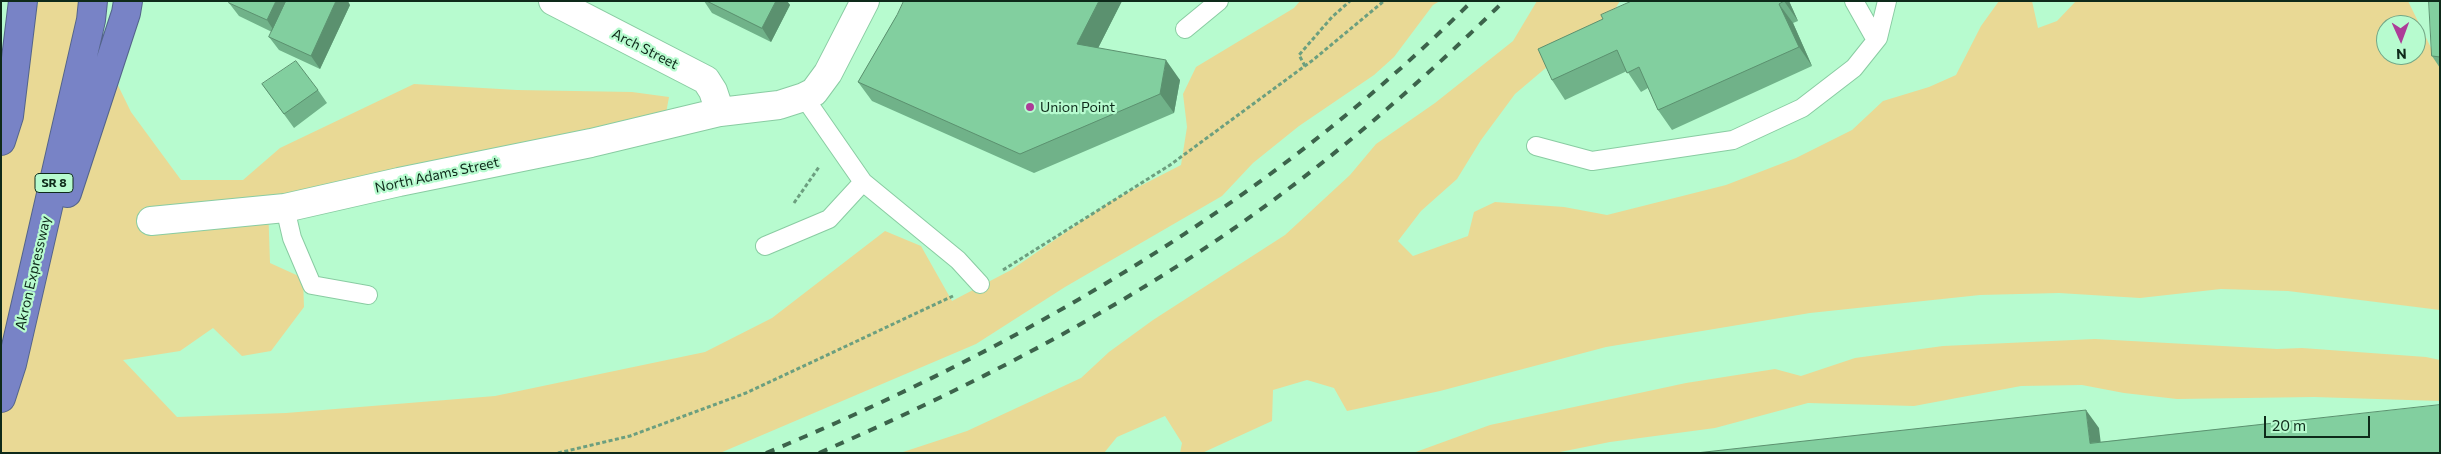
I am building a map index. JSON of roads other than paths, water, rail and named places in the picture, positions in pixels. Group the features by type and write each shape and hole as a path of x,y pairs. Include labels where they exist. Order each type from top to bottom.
{"highway":[{"path":"1,141 8,116 23,1"},
{"name":"Akron Expressway","path":"1,398 12,364 91,20 93,1"},
{"path":"12,364 123,22 128,1"}],"street":[{"name":"Arch Street","path":"554,1 706,80 713,90 720,112"},
{"path":"804,97 814,92 828,73 865,1"},
{"name":"North Adams Street","path":"151,221 285,208 399,182 591,143 720,112 779,105 804,97"}],"lane":[{"path":"1185,29 1219,1"},
{"path":"1854,1 1876,40"},
{"path":"1536,146 1592,161 1733,140 1802,108 1854,68 1876,40 1887,1"},
{"path":"804,97 863,182 958,260 980,284"},
{"path":"765,246 829,219 863,182"},
{"path":"285,208 292,238 312,285 368,295"}],"railway":[{"path":"766,453 863,411 958,365 1051,315 1142,262 1229,203 1314,141 1395,73 1472,1"},
{"path":"819,453 912,411 1048,342 1136,292 1223,236 1266,206 1348,142 1428,73 1504,1"}],"place":[{"name":"Union Point","path":"1030,107"}]}
